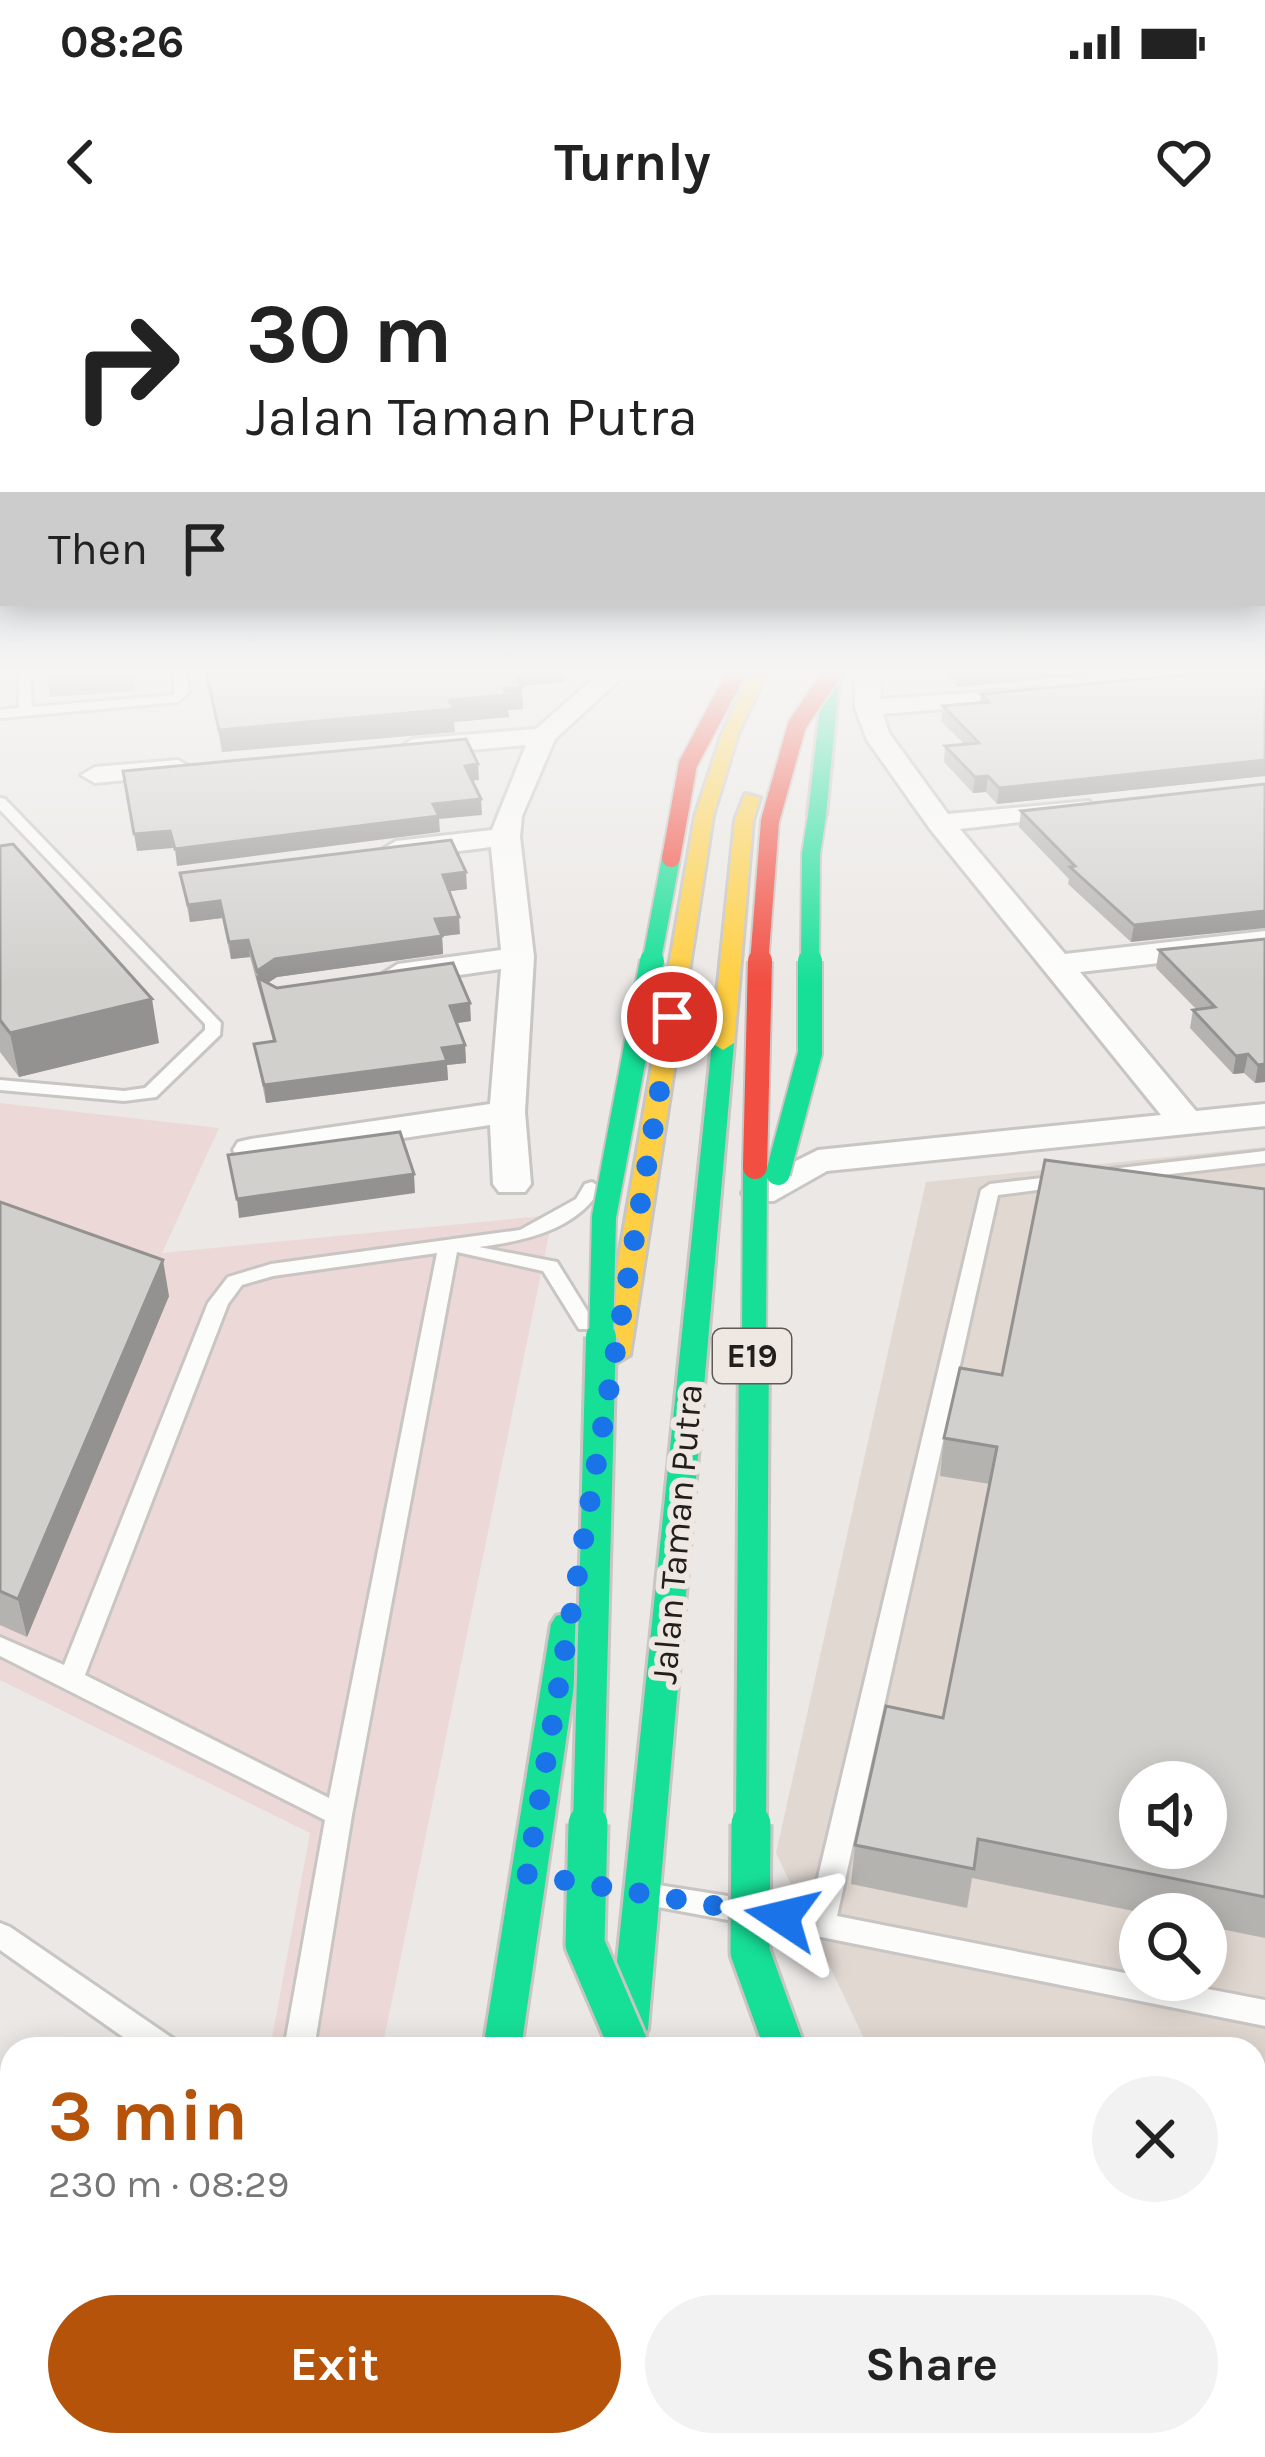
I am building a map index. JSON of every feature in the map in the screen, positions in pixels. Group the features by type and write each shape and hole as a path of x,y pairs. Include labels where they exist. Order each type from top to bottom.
{"main road":[{"path":"624,2037 585,1943 604,1217 686,775"},
{"path":"504,2037 593,1465 620,1337 704,816 717,775"},
{"name":"Jalan Taman Putra","path":"630,2037 699,1252 720,1088 744,820 758,775"},
{"name":"E19","path":"780,2037 750,1952 756,1011 770,821 783,775"},
{"path":"752,1274 810,1053 812,854 821,775"}],"street":[{"path":"512,1184 507,1112 518,958 505,837 508,816 526,775"},
{"path":"906,775 1187,1123"},
{"path":"940,823 1102,805"},
{"path":"366,854 505,837"},
{"path":"1056,965 1265,941"},
{"path":"365,979 518,958"},
{"path":"720,1088 744,1130 776,1148 818,1161"},
{"path":"251,1150 507,1112"},
{"path":"699,1252 755,1197 818,1161 1265,1115"}],"lane":[{"path":"0,1085 150,1094 214,1031 213,1023 4,811"},
{"path":"71,1678 218,1303 235,1282 271,1270 525,1235 583,1203 665,1058"},
{"path":"821,1923 990,1190 1265,1157"},
{"path":"448,1248 550,1266 585,1319 593,1465"},
{"path":"301,2037 448,1248"},
{"path":"0,1646 339,1815"},
{"path":"527,1874 821,1923 1265,2013"},
{"path":"0,1935 147,2037"}],"shaded area":[{"path":"0,1103 219,1128 162,1253 553,1215 384,2037 272,2037 310,1833 0,1680"},
{"path":"1265,1147 1265,2037 863,2037 776,1853 926,1182"}],"building":[{"path":"124,775 470,775 481,799 433,804 439,816 175,849 170,831 134,834"},
{"path":"974,775 1118,775 999,788 988,776"},
{"path":"1265,784 1265,911 1134,925 1070,867 1075,866 1021,811"},
{"path":"451,840 466,872 443,875 459,917 435,919 442,936 275,959 257,971 248,940 229,942 220,901 188,905 180,873"},
{"path":"13,844 152,999 10,1033 0,1020 0,846"},
{"path":"1265,939 1265,1064 1258,1065 1248,1054 1236,1056 1193,1010 1215,1007 1159,950"},
{"path":"453,963 470,1003 450,1006 465,1045 442,1048 447,1061 264,1085 254,1044 275,1041 258,978 277,988"},
{"path":"400,1132 414,1174 237,1199 228,1155"},
{"path":"1045,1160 1265,1189 1265,1897 1126,1869 1227,1869 1227,1761 1119,1761 1119,1867 978,1839 974,1869 855,1845 886,1706 943,1718 997,1447 944,1438 960,1368 1002,1375"},
{"path":"0,1202 163,1260 18,1599 0,1591"}],"traffic: fast":[{"path":"817,815 821,775"},
{"path":"778,1173 810,1053 811,854 817,815"},
{"path":"625,2037 585,1944 604,1217 671,858"},
{"path":"629,2029 723,1043"},
{"path":"755,1167 750,1952 781,2037"},
{"path":"504,2037 567,1624"}],"traffic: slow":[{"path":"616,1355 704,816 717,775"},
{"path":"723,1043 744,820 751,798"}],"traffic: jam":[{"path":"671,858 686,775"},
{"path":"755,1167 756,1011 770,821 783,775"}],"route":[{"path":"672,1017 527,1874 782,1917"}]}
